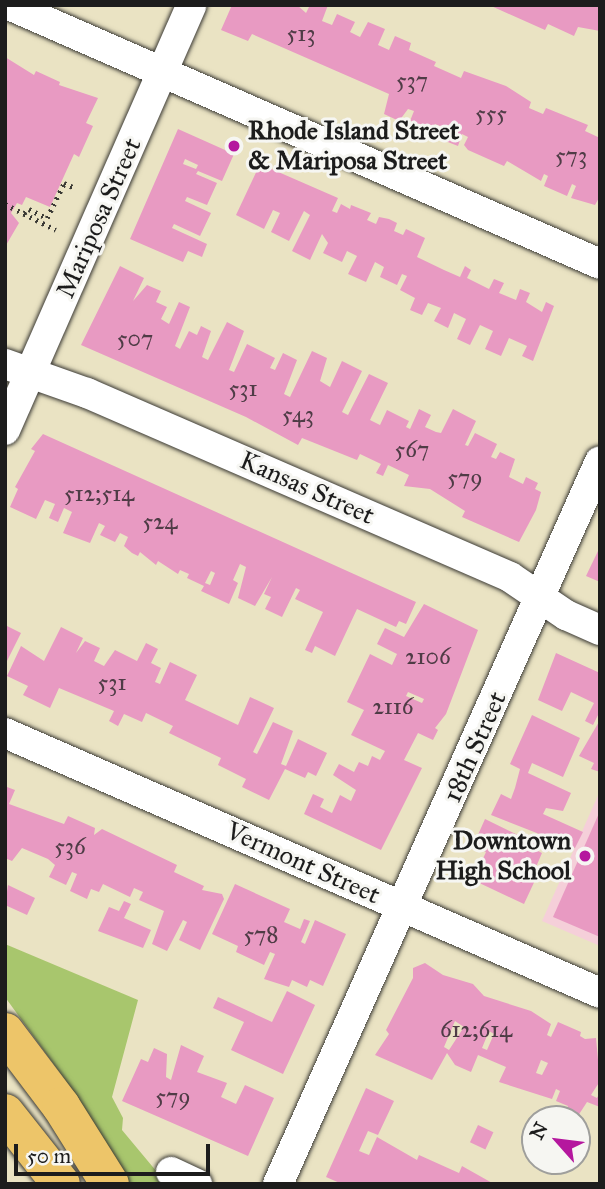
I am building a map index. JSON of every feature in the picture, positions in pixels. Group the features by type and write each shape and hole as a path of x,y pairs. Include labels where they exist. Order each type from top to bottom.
{"highway":[{"path":"5,1032 61,1105 110,1184"},
{"path":"5,1113 61,1184"}],"street":[{"path":"9,5 600,264"},
{"name":"Mariposa Street","path":"5,430 18,369 163,73 192,5"},
{"name":"Kansas Street","path":"18,369 75,388 485,566 600,630"},
{"name":"18th Street","path":"278,1184 404,907 600,461"},
{"name":"Vermont Street","path":"5,733 600,993"}],"path":[{"path":"24,213 29,209 47,218 64,183 75,188"},
{"path":"5,204 56,230"}],"shaded area":[{"name":"Downtown High School","path":"600,791 600,946 542,921"}],"green space":[{"path":"5,944 138,1000 112,1097 123,1118 122,1130 167,1184 128,1184 71,1088 5,997"}],"building":[{"path":"232,5 297,5 306,13 310,5 328,5 322,21 332,25 337,14 355,22 350,32 360,37 368,22 385,29 378,45 389,50 395,36 411,43 409,50 436,62 434,66 461,78 464,71 506,86 531,102 529,108 543,114 546,108 588,125 585,131 600,138 600,196 595,205 571,198 576,186 572,184 567,196 544,186 548,176 544,174 541,181 507,161 504,166 468,150 464,145 468,137 462,134 458,146 435,137 440,126 435,124 432,129 410,121 414,111 408,109 399,121 384,114 389,94 252,34 248,41 221,30"},
{"path":"489,5 600,5 600,31 578,27 574,36 548,24 545,30"},
{"path":"5,57 34,75 36,71 60,82 59,85 98,98 86,123 93,126 79,157 74,154 50,207 26,197 22,205 17,203 11,213 19,223 5,247"},
{"path":"178,129 234,154 222,181 198,171 196,174 217,183 207,205 187,197 185,201 211,213 200,236 174,224 172,228 207,244 202,257 188,251 183,262 130,239","holes":["185,159 198,165 196,169 183,164"]},
{"path":"260,164 338,198 332,211 337,213 341,204 350,209 351,205 371,213 367,220 376,224 379,217 389,219 397,223 394,231 403,235 406,229 425,238 417,257 460,277 465,266 471,270 467,278 489,289 494,279 504,283 499,293 516,300 520,289 530,293 526,302 542,312 546,302 554,306 533,361 522,356 527,346 509,338 501,356 485,349 493,331 480,325 470,345 457,339 466,319 454,313 448,328 434,321 441,308 428,303 422,315 410,310 415,298 400,290 407,276 402,274 397,285 380,277 384,267 375,262 366,282 348,274 357,256 347,251 342,262 323,253 328,243 322,234 310,260 292,251 310,215 304,211 289,241 271,232 280,213 273,210 264,229 236,215"},
{"path":"120,266 144,278 133,301 147,285 161,291 156,302 167,307 161,319 169,324 179,302 190,307 175,346 180,349 189,331 197,335 201,326 211,331 202,357 208,360 227,322 244,331 229,370 234,372 247,344 275,358 270,368 275,370 283,353 297,360 284,394 290,397 312,351 327,358 320,381 330,387 342,361 362,371 342,412 348,415 369,374 388,383 370,420 380,425 387,410 409,421 406,427 410,429 419,409 431,415 425,427 441,433 453,409 476,421 465,445 468,446 475,433 497,444 491,457 496,459 500,452 515,459 509,477 523,484 526,477 538,483 535,489 541,492 536,510 519,542 462,517 465,511 430,489 404,486 409,475 388,465 383,476 376,473 381,464 360,454 357,460 302,438 298,445 246,417 81,345"},
{"path":"43,434 416,602 406,624 399,621 396,627 357,609 335,656 315,646 312,653 305,650 323,612 295,599 300,590 296,588 282,617 265,609 271,597 264,594 272,577 255,606 238,598 246,567 240,564 233,580 238,583 229,604 201,591 204,586 187,578 189,574 180,570 178,574 158,561 156,565 140,552 138,556 132,553 124,546 128,537 120,533 115,542 100,535 105,526 99,523 90,543 63,533 72,512 64,508 58,522 49,518 55,504 45,500 36,519 10,507 18,489 15,487 35,451 31,449","holes":["211,571 215,573 210,585 205,583"]},
{"path":"598,551 600,552 600,582 586,576"},
{"path":"424,604 478,630 446,714 435,728 438,730 433,740 418,733 404,760 422,768 381,850 304,814 313,794 324,799 320,807 332,813 340,795 351,801 356,790 333,775 339,764 354,772 359,762 368,766 372,756 380,760 385,751 351,735 364,710 347,702 370,654 392,665 397,654 377,644 385,628 404,637","holes":["408,692 424,699 422,703 406,696"]},
{"path":"5,625 21,633 5,665"},
{"path":"61,627 83,638 76,653 85,641 100,648 94,661 104,666 115,650 137,661 146,643 158,649 151,663 161,668 155,682 160,684 170,662 197,675 185,700 238,725 250,697 274,708 253,752 257,754 273,722 293,731 281,764 286,766 298,739 327,753 316,776 308,772 305,778 285,769 269,800 242,787 246,779 218,765 221,758 169,733 173,726 146,713 142,722 124,714 118,726 109,721 114,711 59,688 50,708 23,695 28,686 7,676 21,646 44,661"},
{"path":"556,653 600,673 600,711 593,725 585,721 594,703 571,692 562,711 538,700"},
{"path":"532,715 580,738 563,777 532,763 528,773 571,793 563,811 546,808 543,814 583,832 575,848 491,815 501,794 511,799 520,769 510,764"},
{"path":"600,720 600,772 591,769 594,763 579,756"},
{"path":"7,787 15,790 9,804 64,824 68,816 95,828 94,835 102,829 177,865 174,872 204,886 202,890 222,894 224,899 200,950 179,940 187,922 183,920 167,951 152,944 164,911 139,900 143,892 134,888 130,897 103,884 99,892 91,889 87,899 70,891 77,874 72,872 66,885 49,877 55,865 48,859 22,848 12,861 5,858"},
{"name":"Downtown High School","path":"600,811 600,937 553,917"},
{"path":"485,819 524,838 522,842 528,845 530,840 539,844 536,850 542,853 533,874 537,876 524,904 473,880 486,852 473,846"},
{"path":"235,884 290,909 284,922 300,929 304,919 310,921 301,942 305,944 315,920 346,934 323,986 310,980 307,987 292,980 289,987 264,979 275,954 270,952 264,965 236,952 238,946 212,934"},
{"path":"8,885 35,898 27,915 5,905"},
{"path":"124,901 131,904 124,918 151,930 143,948 98,931 109,907 119,911"},
{"path":"425,963 443,975 473,984 484,996 531,1011 551,1024 547,1035 551,1037 558,1022 581,1032 580,1036 585,1039 596,1038 600,1081 591,1095 597,1098 600,1092 600,1107 587,1102 585,1105 566,1105 556,1101 560,1091 556,1089 552,1099 499,1082 506,1067 478,1055 471,1072 455,1065 447,1053 432,1080 375,1055 389,1034 386,1030 413,978 413,968","holes":["455,1021 464,1027 449,1050 444,1047","489,1031 494,1034 487,1050 482,1048","541,1060 548,1063 542,1075 536,1073"]},
{"path":"287,991 315,1005 283,1074 231,1050 244,1022 213,1008 218,997 272,1022"},
{"path":"181,1045 204,1056 197,1072 227,1083 221,1097 236,1104 245,1085 274,1098 248,1156 122,1101 141,1059 148,1062 154,1048 167,1054 166,1077 171,1080"},
{"path":"366,1088 394,1101 378,1135 368,1131 359,1151 369,1155 377,1137 417,1160 419,1155 459,1173 462,1166 494,1184 342,1184 326,1177"},
{"path":"478,1125 493,1132 485,1149 470,1142"}],"place":[{"name":"Rhode Island Street & Mariposa Street","path":"234,146"},
{"name":"Downtown High School","path":"585,856"}]}
